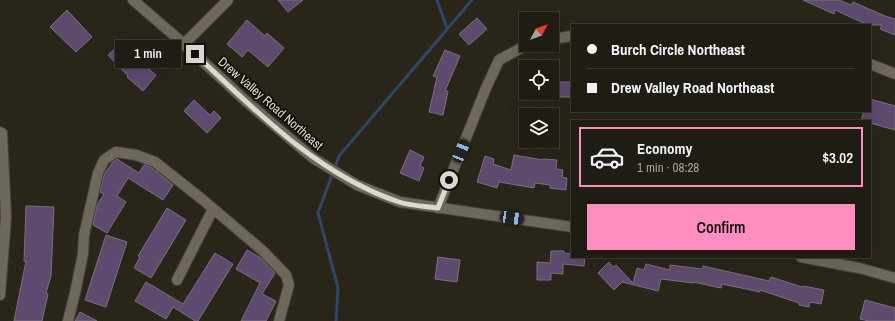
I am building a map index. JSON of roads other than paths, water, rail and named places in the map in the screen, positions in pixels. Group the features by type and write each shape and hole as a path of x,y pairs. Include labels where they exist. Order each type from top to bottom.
{"street":[{"name":"Drew Valley Road Northeast","path":"133,0 184,44 248,103 313,158 357,185 400,202 571,227"},
{"path":"184,44 228,0"},
{"path":"559,38 571,36"},
{"path":"438,208 499,60 519,49"},
{"path":"871,64 895,74"},
{"path":"0,132 2,133 6,217 0,296"},
{"path":"68,321 75,294 83,254 84,235 98,173 104,160 116,152 136,155 155,162 263,251 286,275 288,285 279,321"},
{"path":"177,280 213,209"},
{"path":"806,258 859,268 895,278"}],"waterway":[{"path":"437,0 447,28"},
{"path":"336,321 338,288 318,213 339,156 472,0"}]}
